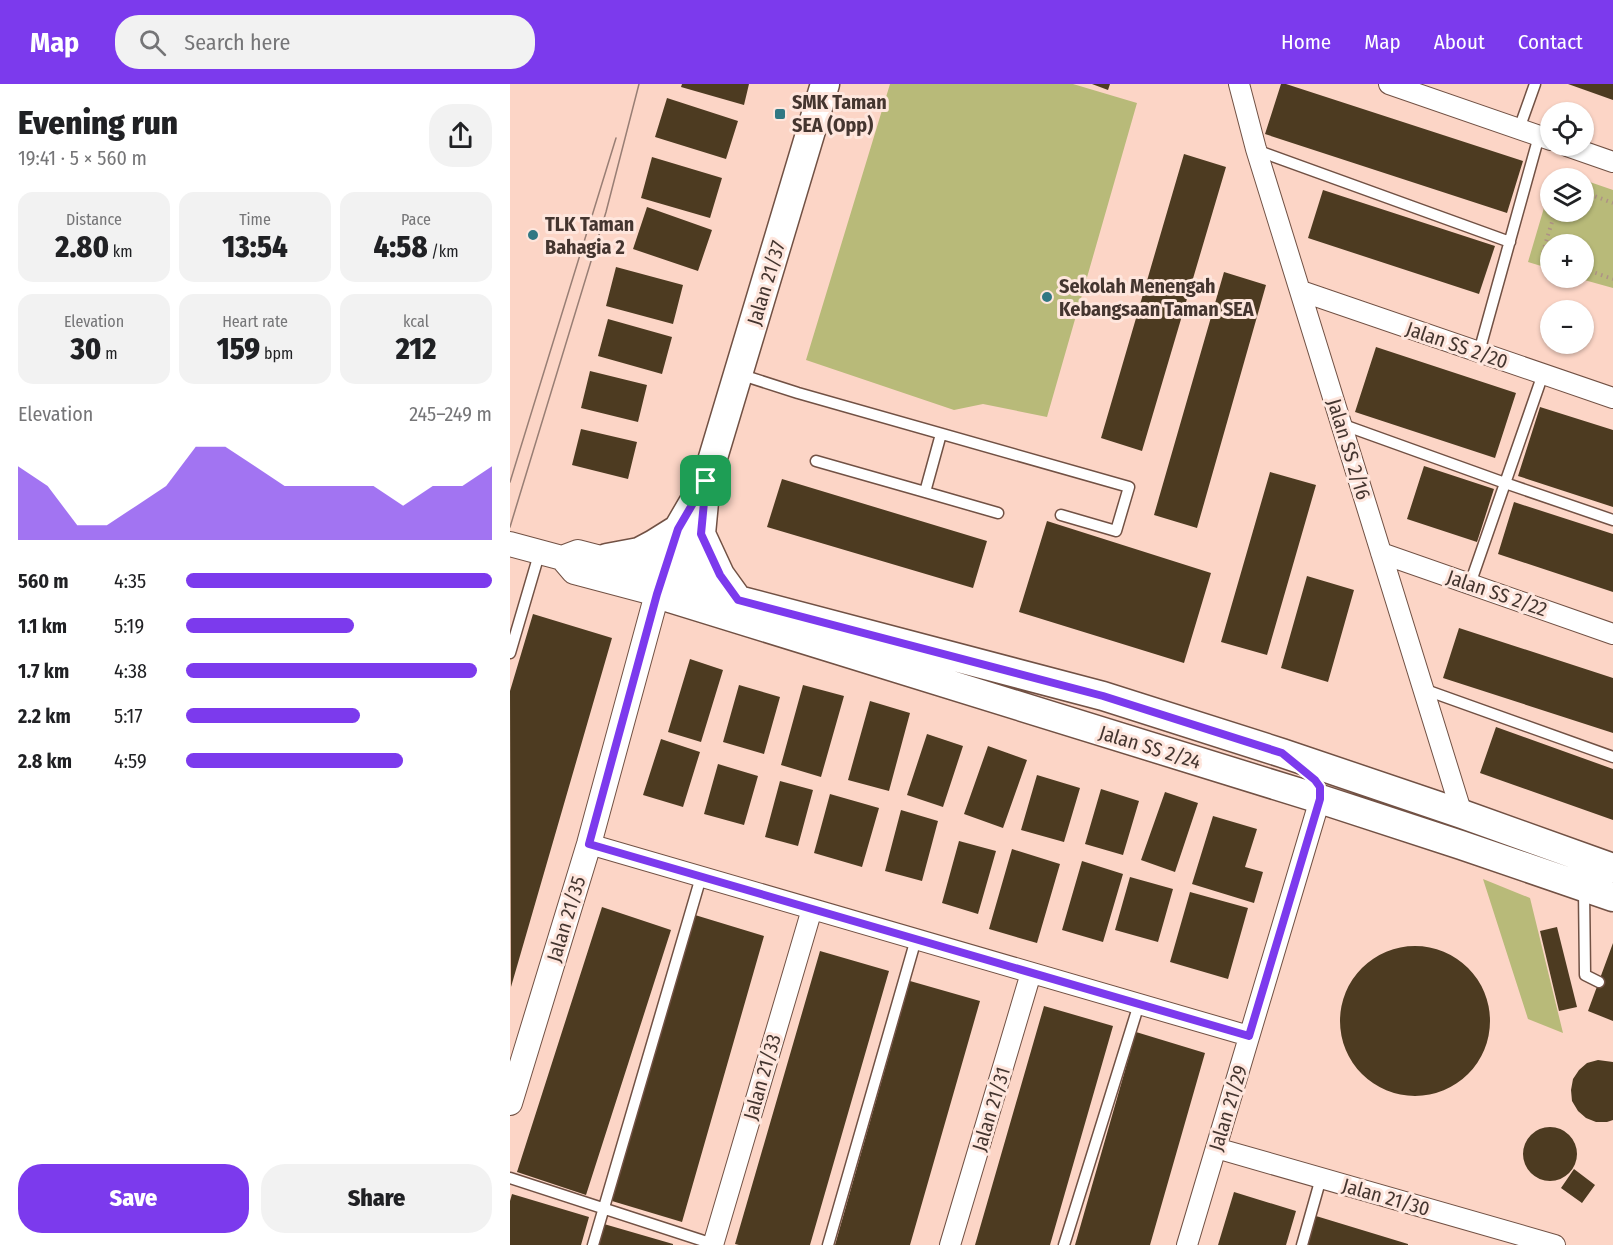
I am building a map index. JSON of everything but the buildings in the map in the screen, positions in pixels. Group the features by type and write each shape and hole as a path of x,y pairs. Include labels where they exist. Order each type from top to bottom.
{"main road":[{"name":"Jalan 21/37","path":"673,588 825,84"},
{"path":"607,558 639,552 690,531 738,600"},
{"name":"Jalan SS 2/24","path":"673,588 738,600 1103,696 1282,753 1613,868"},
{"name":"Jalan SS 2/24","path":"673,588 1613,897"},
{"path":"1282,753 1315,780 1320,787 1320,799"}],"street":[{"name":"Jalan SS 2/16","path":"1239,84 1256,149 1462,814"},
{"path":"1389,84 1540,136"},
{"path":"1594,155 1613,162"},
{"name":"Jalan SS 2/20","path":"1301,291 1613,398"},
{"path":"510,544 551,555 578,552 607,558 673,588"},
{"name":"Jalan SS 2/22","path":"1381,552 1613,634"},
{"path":"551,555 574,572 673,588"},
{"name":"Jalan 21/35","path":"510,1103 589,844 673,588"},
{"name":"Jalan 21/29","path":"1187,1245 1320,799"},
{"path":"589,844 1249,1036"},
{"name":"Jalan 21/33","path":"714,1245 812,909"},
{"name":"Jalan 21/31","path":"950,1245 1031,973"},
{"name":"Jalan 21/30","path":"1216,1148 1555,1245"}],"lane":[{"path":"1518,129 1535,84"},
{"path":"1256,149 1510,242"},
{"path":"1479,352 1510,242 1540,153"},
{"path":"738,374 1129,487 1116,531 1061,515"},
{"path":"1470,584 1543,374"},
{"path":"1341,424 1613,520"},
{"path":"925,492 941,434"},
{"path":"816,461 998,513"},
{"path":"510,653 551,555"},
{"path":"1423,689 1613,757"},
{"path":"593,1245 701,877"},
{"path":"1584,887 1585,975 1599,982"},
{"path":"828,1245 916,939"},
{"path":"1064,1245 1139,1004"},
{"path":"510,1178 714,1245"},
{"path":"1302,1245 1321,1178"}],"path":[{"path":"1594,196 1613,203"},
{"path":"1594,272 1613,279"}],"green space":[{"path":"890,84 1073,84 1137,103 1047,417 983,404 954,410 806,360"},
{"path":"1594,183 1613,190 1613,288 1594,283 1594,234 1540,234 1540,266 1528,262 1540,221 1594,222"},
{"path":"1483,879 1530,898 1563,1033 1528,1019"}],"tram line":[{"path":"510,527 606,212 639,84"},
{"path":"510,482 616,138"}],"place":[{"name":"SMK Taman SEA (Opp)","path":"780,114"},
{"name":"TLK Taman Bahagia 2","path":"533,235"},
{"name":"Sekolah Menengah Kebangsaan Taman SEA","path":"1047,297"}],"route":[{"path":"706,481 701,534 720,575 738,600 1103,696 1282,753 1315,780 1320,787 1320,799 1249,1036 589,844 657,594 678,529 706,481"}]}
